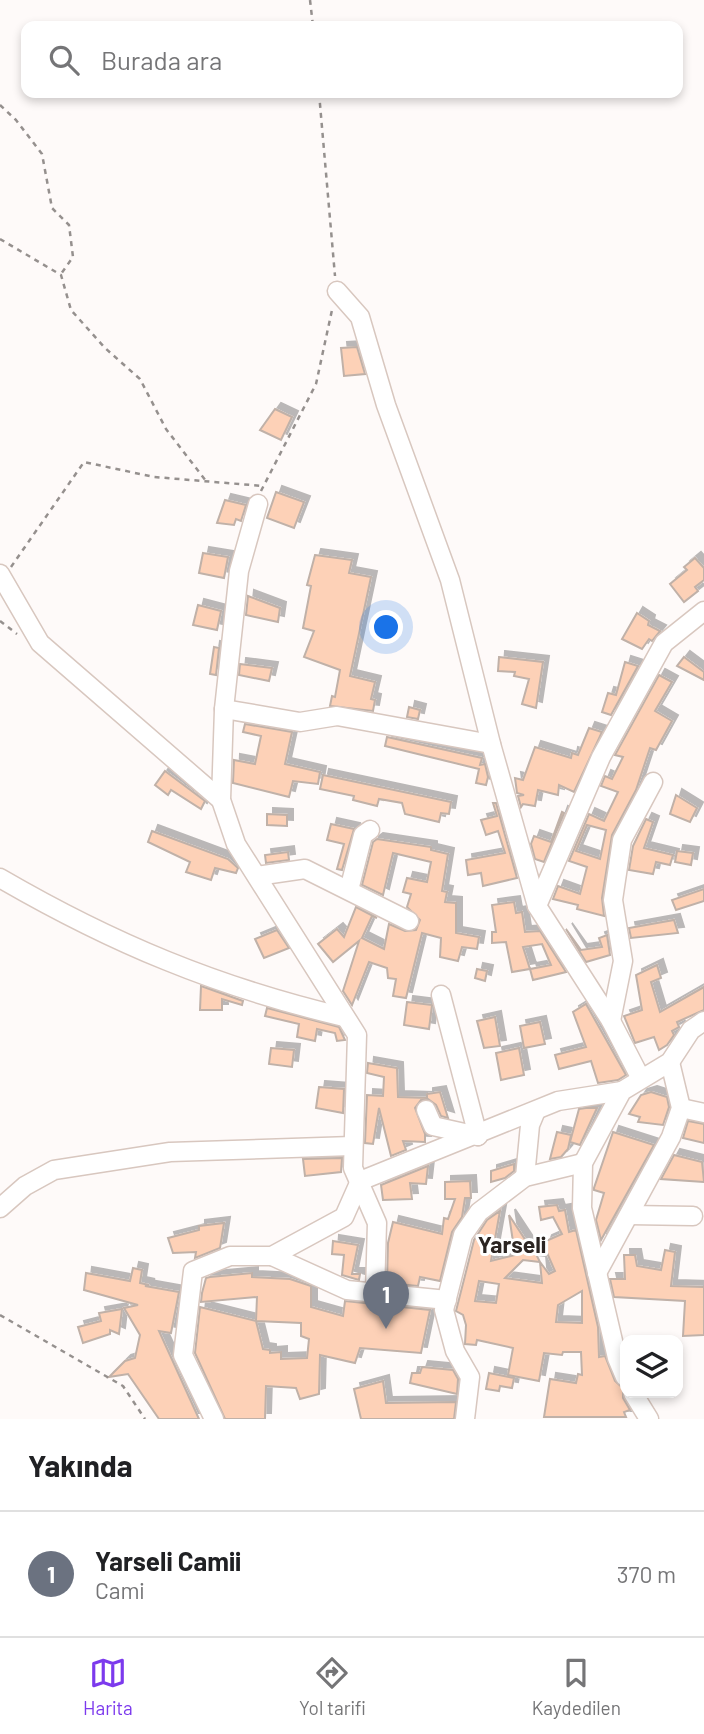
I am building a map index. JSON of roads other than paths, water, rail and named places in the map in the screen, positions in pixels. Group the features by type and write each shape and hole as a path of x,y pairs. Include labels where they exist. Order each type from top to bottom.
{"street":[{"path":"337,291 360,317 386,405 450,580 491,744 537,906 611,1021 640,1077"},
{"path":"258,505 239,571 224,709 221,800 236,844 357,1035 352,1146 354,1168 377,1223 375,1293"},
{"path":"1,576 40,643 221,800"},
{"path":"537,906 601,757 664,643 704,611"},
{"path":"224,709 300,722 337,716 491,744"},
{"path":"611,1021 623,961 613,900 622,840 653,782"},
{"path":"349,890 363,835 370,830"},
{"path":"257,876 305,869 409,921"},
{"path":"0,878 72,920 136,950 270,1000 344,1017"},
{"path":"441,995 478,1136"},
{"path":"620,1365 582,1208 583,1163 622,1091 640,1077 670,1062 691,1030 704,1021"},
{"path":"597,1273 671,1137 681,1108 670,1062"},
{"path":"272,1256 344,1217 360,1181 535,1113 558,1101 622,1091"},
{"path":"681,1108 704,1113"},
{"path":"426,1110 433,1126 478,1136"},
{"path":"525,1177 530,1125 535,1113"},
{"path":"0,1208 25,1186 54,1170 170,1152 352,1146"},
{"path":"465,1419 470,1377 455,1351 444,1310 463,1236 479,1212 525,1177 583,1163"},
{"path":"629,1214 692,1216"},
{"path":"214,1419 183,1355 193,1271 230,1256 272,1256 347,1290 447,1300"},
{"path":"636,1398 649,1419"}],"place":[{"name":"Yarseli Camii","path":"386,1329"}],"district":[{"name":"Yarseli","path":"512,1244"}]}
